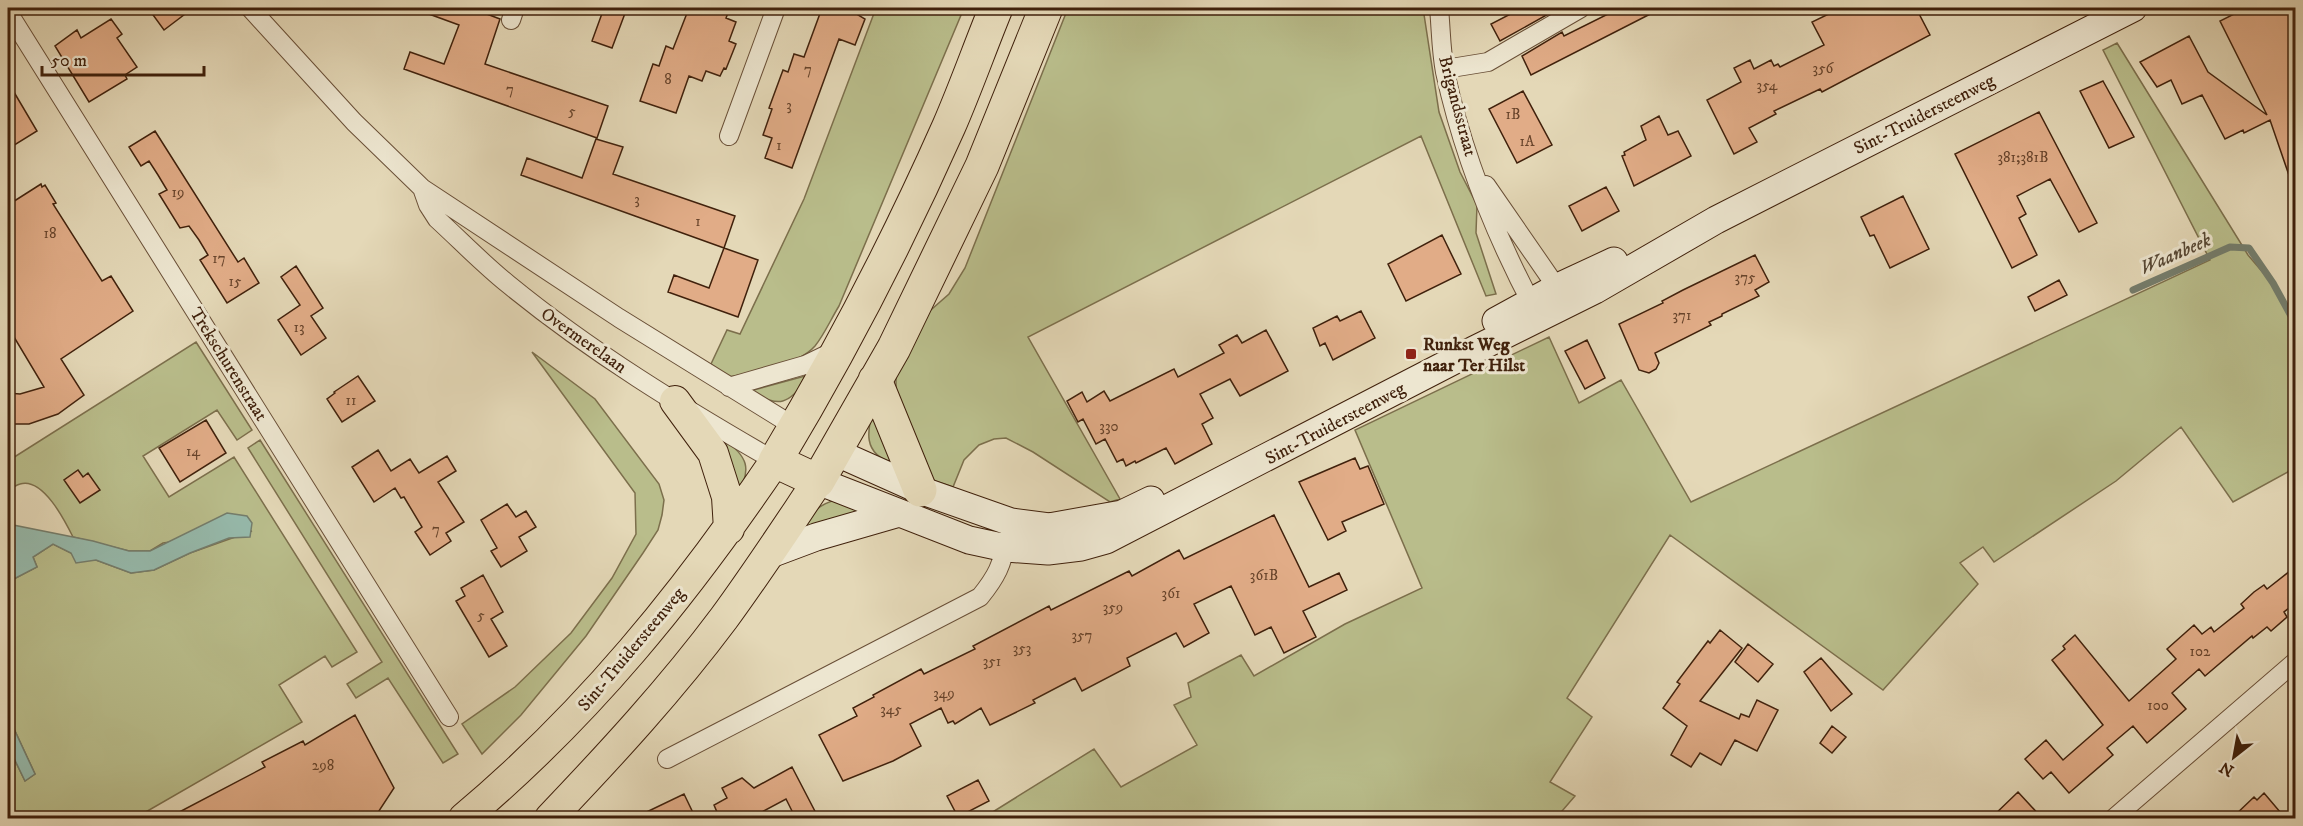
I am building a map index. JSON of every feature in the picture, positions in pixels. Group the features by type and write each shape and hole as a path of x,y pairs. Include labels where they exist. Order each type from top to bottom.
{"highway":[{"path":"795,427 840,347 908,214 950,124 996,8"},
{"path":"818,481 894,348 982,166 1046,8"},
{"path":"875,380 909,502"},
{"name":"Sint-Truidersteenweg","path":"818,481 775,461 795,427 835,452"}],"main road":[{"name":"Sint-Truidersteenweg","path":"818,481 909,502 1048,551 1081,547 1107,540 1474,350 1536,310 1563,296 1612,261 1716,220 2133,8"},
{"path":"675,401 713,453 727,498 729,529"},
{"name":"Sint-Truidersteenweg","path":"835,452 909,502"},
{"name":"Sint-Truidersteenweg","path":"464,819 503,786 584,707 638,645 729,529 775,461"},
{"path":"550,819 618,746 680,674 724,618 818,481"},
{"path":"768,555 909,502"}],"street":[{"name":"Overmerelaan","path":"250,8 354,122 422,188 619,318 795,427"},
{"path":"729,136 776,8"},
{"name":"Brigandsstraat","path":"1438,8 1445,69 1461,133 1488,209 1536,310"},
{"path":"1445,69 1488,62 1581,8"},
{"name":"Trekschurenstraat","path":"8,12 449,717"},
{"name":"Brigandsstraat","path":"1474,169 1563,296"},
{"name":"Overmerelaan","path":"422,188 437,219 506,282 605,356 775,461"},
{"path":"729,387 805,365 840,347"},
{"path":"667,759 980,597 995,579 1004,559 1008,535"},
{"path":"2114,819 2295,661"}],"green space":[{"path":"876,8 964,8 839,306 821,337 807,353 786,364 728,377 711,364 727,330 740,334 804,199"},
{"path":"1068,8 1423,8 1439,112 1460,172 1477,205 1476,233 1496,294 1486,296 1421,136 1028,337 1120,499 1110,502 1033,452 1006,438 994,439 979,445 964,460 953,487 935,481 924,472 896,393 896,373 924,316 949,294 965,268"},
{"path":"2117,43 2248,255 2271,282 2295,327 2295,468 2233,502 2181,427 2116,481 1994,562 1983,547 1960,563 1978,584 1883,690 1670,535 1567,698 1592,717 1550,782 1575,796 1556,818 983,818 1094,749 1121,787 1197,745 1174,705 1191,697 1188,683 1241,655 1254,676 1345,624 1422,588 1355,430 1549,337 1579,403 1621,380 1691,502 2210,260 2103,50"},
{"path":"196,342 252,430 237,440 217,410 143,456 169,497 234,457 357,652 332,667 325,656 279,685 302,722 137,818 8,818 8,746 25,781 35,774 8,716 8,582 37,567 33,557 53,544 71,553 131,573 154,570 190,553 252,531 163,543 150,551 129,551 73,537 52,502 37,487 20,484 8,492 8,461"},
{"path":"532,352 595,399 659,484 664,500 658,530 586,636 521,715 482,754 462,724 515,687 571,633 612,578 636,534 635,493"},
{"path":"805,376 808,378 801,387 783,401 769,400 750,391"},
{"path":"874,407 893,463 876,454 869,440"},
{"path":"722,438 738,451 745,464 745,478 736,497"},
{"path":"260,440 458,754 443,763 388,678 356,698 347,684 382,662 248,448"},
{"path":"836,500 873,511 806,529 805,525 814,512 821,506"}],"shaded area":[{"path":"227,513 247,516 252,523 250,537 229,538 154,570 131,573 96,560 76,563 71,553 53,544 33,557 37,567 8,582 8,524 93,541 129,551 150,551"},
{"path":"8,716 35,774 25,781 8,746"}],"building":[{"path":"148,8 193,8 164,30"},
{"path":"419,8 471,8 500,19 485,64 608,106 597,138 404,69 410,52 444,64 459,25 418,10"},
{"path":"604,8 627,8 612,48 592,41"},
{"path":"689,8 730,8 726,18 736,22 729,41 736,44 726,69 724,68 720,76 706,71 702,81 689,76 676,113 640,101 653,64 659,66 666,46 673,49"},
{"path":"822,8 860,8 858,15 865,19 855,45 839,39 792,168 765,158 772,138 763,135 772,109 769,108 783,70 788,72 794,54 804,57"},
{"path":"1522,8 1550,8 1552,12 1500,41 1491,24"},
{"path":"1620,8 1662,8 1531,75 1522,56 1562,32 1564,36"},
{"path":"1841,8 1916,8 1930,35 1822,92 1820,89 1774,111 1776,114 1749,128 1757,142 1734,154 1707,100 1741,82 1734,68 1750,60 1754,69 1771,60 1774,66 1778,64 1780,67 1824,45 1812,22"},
{"path":"2246,8 2295,8 2295,187 2293,187 2270,120 2244,133 2243,130 2225,139 2202,95 2182,104 2171,80 2157,87 2140,62 2189,36 2208,72 2267,115 2220,21"},
{"path":"111,19 122,34 117,38 137,67 125,75 127,79 89,102 55,46 77,30 81,38"},
{"path":"2103,81 2134,137 2109,148 2080,91"},
{"path":"8,82 37,131 8,149"},
{"path":"1523,91 1552,145 1517,163 1489,109"},
{"path":"2039,112 2097,223 2079,232 2050,179 2017,196 2026,214 2019,218 2037,255 2012,268 1955,154"},
{"path":"1659,116 1668,135 1678,131 1691,156 1634,186 1622,156 1625,155 1624,152 1646,140 1641,126"},
{"path":"155,131 238,262 244,258 259,283 227,303 200,260 208,255 199,240 189,226 180,228 159,194 167,190 158,175 149,161 141,166 129,147"},
{"path":"596,139 623,147 613,174 735,216 724,248 521,175 527,158 582,178"},
{"path":"41,184 42,187 45,185 56,203 53,204 102,281 111,276 133,311 61,359 84,395 58,414 29,424 8,424 8,393 20,394 44,387 8,327 8,205"},
{"path":"1606,187 1619,211 1582,231 1569,206"},
{"path":"1903,196 1929,249 1890,268 1874,235 1870,236 1861,217"},
{"path":"1442,235 1461,274 1406,301 1388,264"},
{"path":"724,248 758,260 738,317 668,292 674,275 709,288"},
{"path":"1755,255 1769,282 1755,290 1759,296 1722,314 1709,322 1711,325 1655,353 1659,363 1656,369 1649,373 1639,370 1619,324"},
{"path":"296,266 323,308 311,316 326,338 301,355 278,320 300,305 281,277"},
{"path":"2059,280 2067,295 2035,311 2028,297"},
{"path":"1361,311 1375,338 1333,360 1325,343 1320,346 1313,328 1337,316 1340,321"},
{"path":"1266,330 1288,371 1240,396 1230,379 1200,394 1213,418 1202,424 1212,444 1175,464 1166,448 1126,466 1123,459 1117,462 1105,439 1096,444 1083,419 1078,422 1067,401 1082,392 1087,402 1104,391 1110,401 1174,369 1178,377 1224,353 1219,345 1237,335 1242,343"},
{"path":"1587,340 1605,378 1585,389 1565,351"},
{"path":"358,376 375,401 342,422 327,399"},
{"path":"206,420 226,453 180,482 159,448"},
{"path":"378,450 391,471 410,459 419,473 447,456 456,471 438,482 464,522 446,533 451,541 430,555 415,532 422,527 404,497 401,498 395,488 374,502 352,467"},
{"path":"1355,458 1360,469 1368,466 1384,504 1342,522 1346,531 1328,540 1299,482"},
{"path":"78,470 83,477 88,473 100,490 80,503 64,480"},
{"path":"507,504 516,517 526,511 536,527 519,537 527,551 501,567 491,551 497,548 481,520"},
{"path":"1274,515 1309,587 1339,573 1347,590 1303,611 1316,637 1284,653 1271,627 1255,635 1231,586 1194,604 1209,633 1184,647 1176,633 1127,658 1130,666 1082,691 1075,678 1033,700 1035,703 990,725 981,708 955,724 953,721 948,723 941,708 910,724 921,746 893,761 843,781 819,735 857,716 853,708 874,697 873,695 921,669 924,674 975,649 973,646 1049,606 1051,610 1129,571 1132,576 1179,550 1184,559"},
{"path":"2295,567 2295,603 2284,612 2287,617 2271,631 2267,627 2253,638 2252,636 2205,676 2199,669 2172,693 2186,709 2147,743 2133,726 2107,748 2113,755 2069,793 2051,772 2043,779 2025,759 2046,740 2063,760 2103,725 2052,660 2065,649 2063,646 2075,635 2129,701 2176,659 2167,649 2194,625 2202,634 2211,627 2214,632 2244,608 2241,604 2254,592 2264,585 2267,589"},
{"path":"483,575 503,612 491,619 507,646 489,657 456,601 465,596 461,588"},
{"path":"1720,630 1742,648 1700,701 1739,719 1741,714 1749,717 1757,700 1778,710 1757,751 1735,740 1721,765 1700,753 1691,767 1671,755 1687,726 1663,708 1680,684 1677,682 1708,641 1710,643"},
{"path":"1748,644 1773,664 1758,682 1735,662"},
{"path":"1821,658 1852,694 1831,711 1804,672"},
{"path":"355,715 394,788 377,814 368,819 166,819 265,767 262,762 303,741 305,745"},
{"path":"1832,726 1846,737 1832,753 1820,743"},
{"path":"792,767 819,819 796,819 786,799 749,819 720,819 714,805 727,798 722,788 742,778 754,788"},
{"path":"978,780 989,801 958,817 947,796"},
{"path":"2018,792 2043,819 1990,819"},
{"path":"2264,793 2286,819 2231,819 2254,797 2257,800"},
{"path":"684,794 696,819 632,819"}],"waterway":[{"name":"Waanbeek","path":"2133,290 2230,247 2249,248 2273,283 2296,325"}],"place":[{"name":"Runkst Weg naar Ter Hilst","path":"1411,354"}]}
